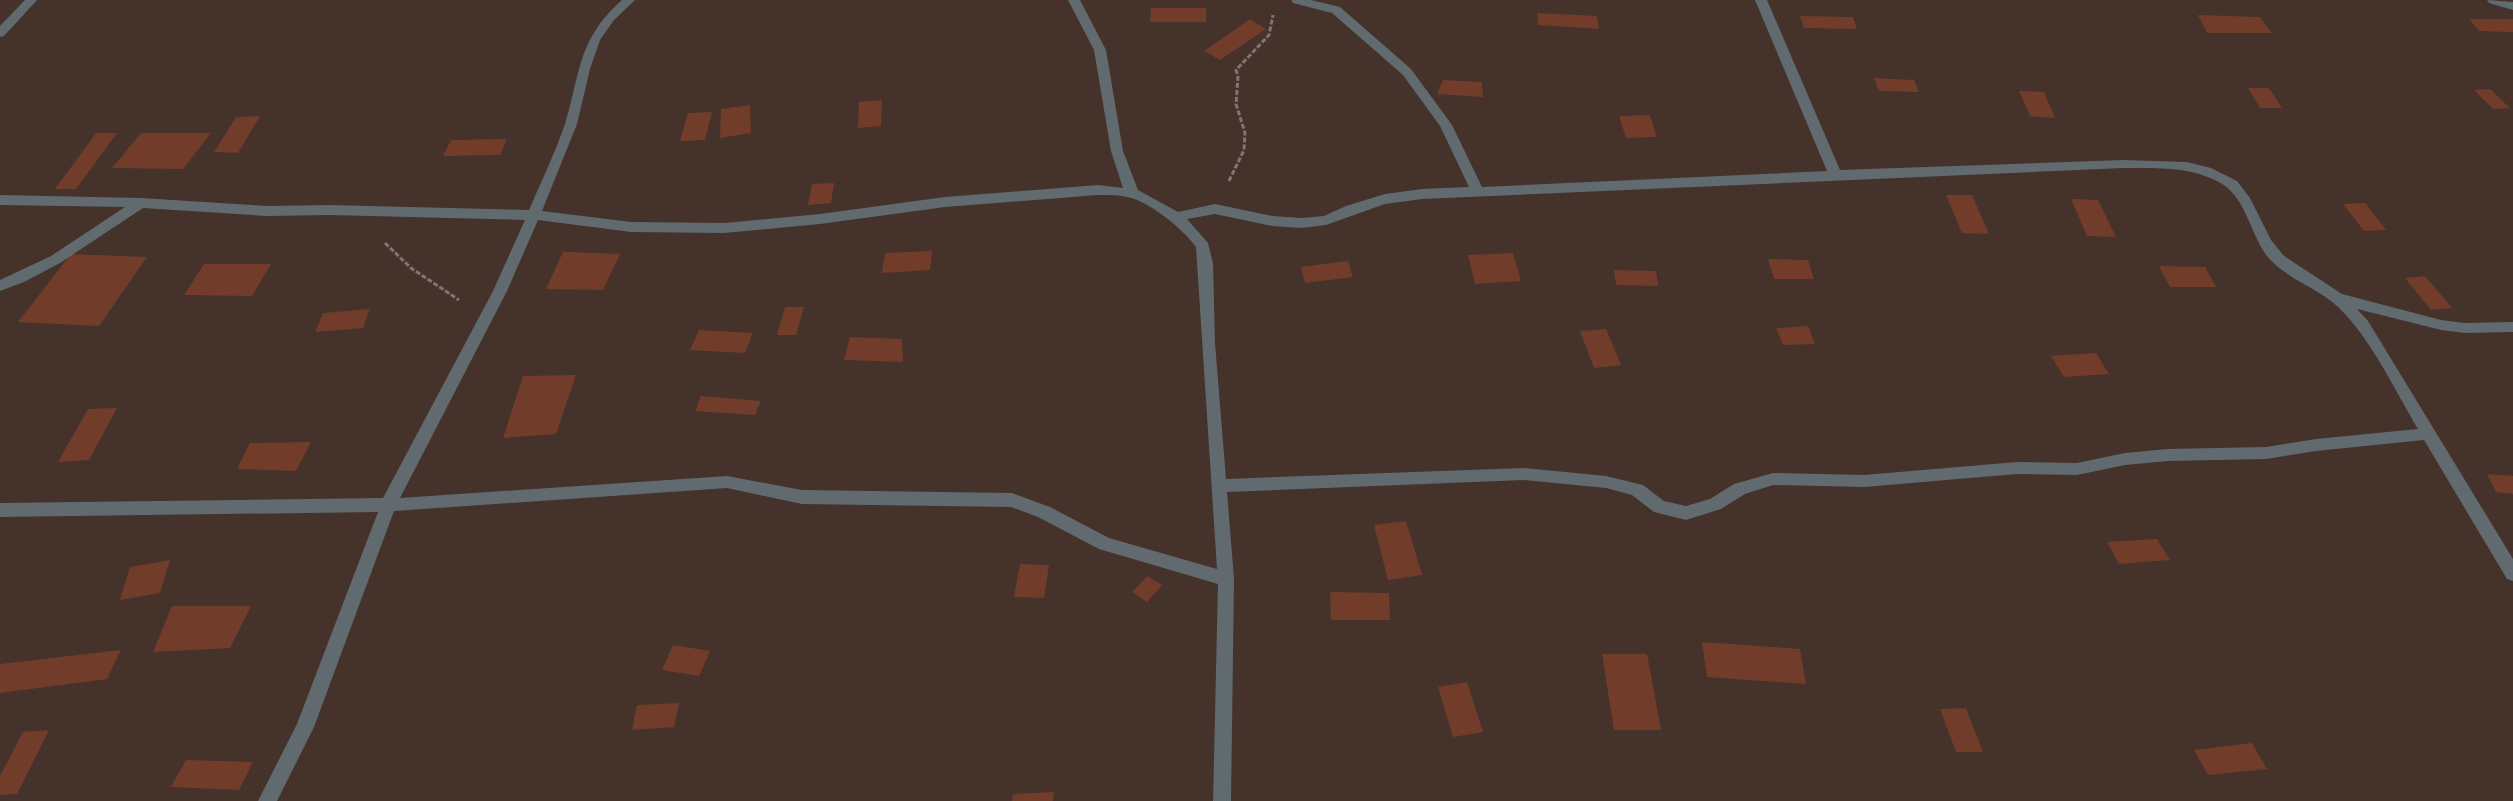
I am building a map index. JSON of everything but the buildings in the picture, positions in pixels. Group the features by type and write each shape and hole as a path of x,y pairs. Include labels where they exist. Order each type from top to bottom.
{"street":[{"path":"0,33 31,0"},
{"path":"267,801 305,727 388,505 500,291 534,215 571,124 584,69 594,40 610,17 629,0"},
{"path":"1074,0 1100,50 1117,152 1132,193"},
{"path":"1297,0 1336,10 1407,72 1446,124 1478,192"},
{"path":"1761,0 1835,175"},
{"path":"2493,0 2513,6"},
{"path":"1176,218 1215,209 1272,221 1302,224 1326,220 1351,209 1385,200 1422,194 1835,175 2150,165 2208,171 2225,178 2238,189 2272,251 2288,268 2339,299 2363,325 2513,574"},
{"path":"0,200 141,203 236,210 534,215 631,227 724,228 820,219 945,202 1098,190 1132,193 1176,218 1191,230 1203,246 1206,263 1208,343 1226,579 1222,801"},
{"path":"0,286 54,263 141,203"},
{"path":"2339,299 2441,325 2465,328 2513,327"},
{"path":"2363,325 2392,313"},
{"path":"1218,486 1523,474 1606,482 1637,490 1660,507 1686,513 1716,504 1740,489 1773,479 1864,481 2017,468 2078,469 2125,459 2168,455 2266,453 2316,445 2427,434"},
{"path":"0,510 388,505 728,482 802,497 1012,500 1044,512 1105,544 1226,579"}],"path":[{"path":"1215,209 1244,150 1245,134 1236,104 1238,76 1236,70 1269,34 1274,9"},
{"path":"360,211 383,241 411,268 447,294 486,315"}]}
